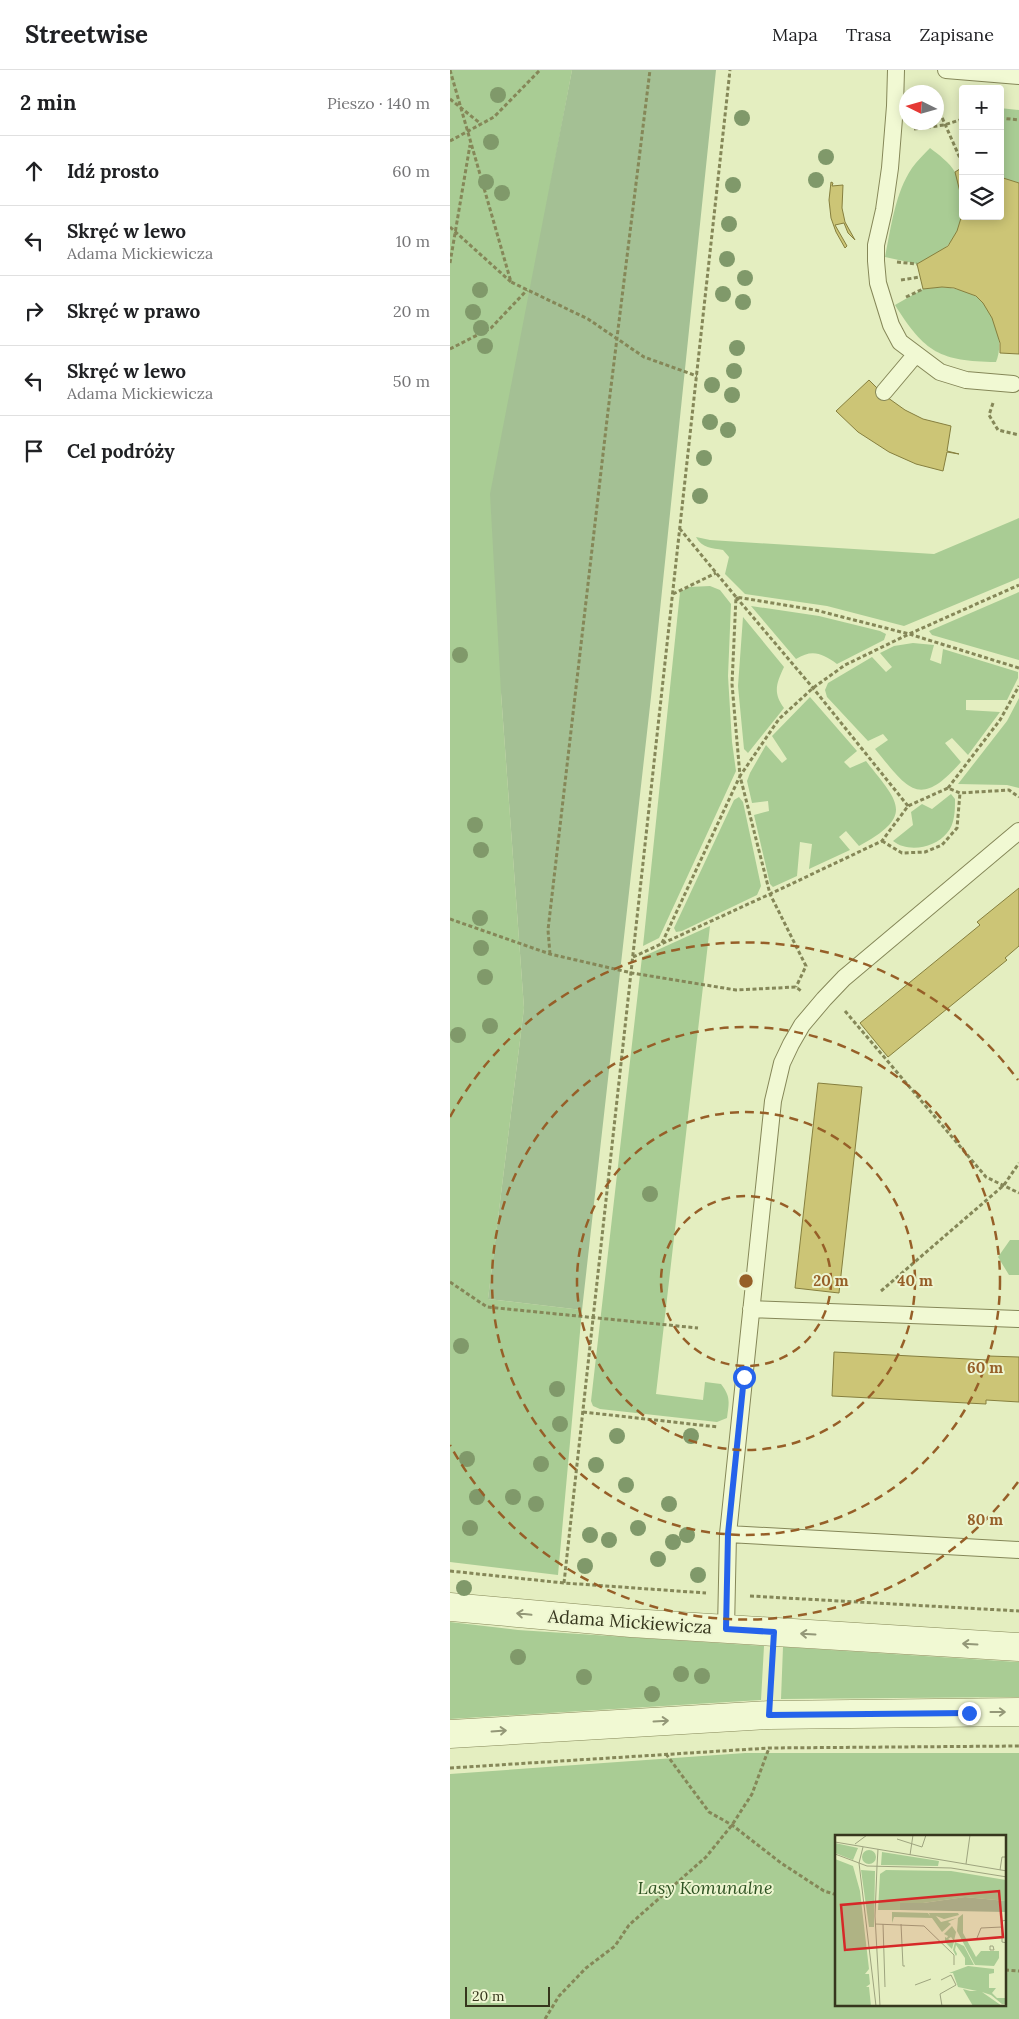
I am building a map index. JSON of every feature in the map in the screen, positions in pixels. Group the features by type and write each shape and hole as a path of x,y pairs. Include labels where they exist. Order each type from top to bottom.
{"street":[{"name":"Adama Mickiewicza","path":"450,1607 555,1617 1019,1647"},
{"path":"450,1734 769,1715 1019,1712"}],"lane":[{"path":"896,70 893,132 886,193 876,245 878,283 891,325 900,342 940,372 966,380 1006,383"},
{"path":"946,70 1019,76"},
{"path":"884,392 916,354"},
{"path":"726,1629 728,1534 772,1110 782,1063 802,1025 851,972 1019,831"},
{"path":"752,1309 1019,1318"},
{"path":"728,1534 1019,1550"}],"path":[{"path":"450,70 511,282"},
{"path":"450,142 494,116 540,70"},
{"path":"550,954 548,930 650,70"},
{"path":"564,1583 730,70"},
{"path":"450,99 481,124"},
{"path":"1004,118 1019,120"},
{"path":"959,120 944,125 959,157"},
{"path":"893,132 908,130"},
{"path":"450,263 471,143"},
{"path":"450,227 511,282 588,319 644,357 697,376"},
{"path":"450,349 490,328 527,290"},
{"path":"1006,383 989,415 998,430 1019,435"},
{"path":"680,529 813,688 908,806"},
{"path":"673,594 716,573"},
{"path":"662,943 740,776 779,719 813,688 845,665 1019,585"},
{"path":"736,597 816,610 909,634 1019,668"},
{"path":"736,597 732,684 740,776 770,894 806,966 796,987"},
{"path":"633,957 882,842 908,806 948,788 1000,720 1019,686"},
{"path":"948,788 960,793 1009,790 1019,797"},
{"path":"882,842 902,854 925,852 942,845 957,828 960,793"},
{"path":"450,919 550,954 632,973 736,990 796,987 818,1007"},
{"path":"831,992 986,1177 1019,1193"},
{"path":"866,1313 870,1300 1004,1185 1019,1163"},
{"path":"450,1282 487,1307 698,1328"},
{"path":"583,1412 739,1429"},
{"path":"545,2019 559,1996 586,1968 615,1946 629,1925 706,1857 732,1825 752,1794 769,1748 769,1715 776,1597"},
{"path":"450,1768 769,1748 1019,1746"},
{"path":"666,1753 709,1812 732,1825 782,1863 824,1891 835,1895"},
{"path":"1006,1970 1019,1971"}],"green space":[{"path":"450,70 572,70 533,278 501,693 524,1008 488,1299 582,1310 558,1575 450,1562"},
{"path":"572,70 716,70 651,697 582,1310 488,1299 524,1008 501,693 490,494"},
{"path":"1004,108 1019,110 1019,183 1004,178"},
{"path":"930,148 950,165 959,181 959,220 961,220 953,239 944,249 917,264 885,257 894,211 901,188 918,160"},
{"path":"942,287 971,294 982,301 988,308 998,335 999,345 996,362 961,359 936,351 925,344 916,334 895,305 923,289"},
{"path":"1019,518 1019,578 904,626 827,606 745,594 725,574 729,557 723,550 704,545 696,537 710,540 934,554"},
{"path":"710,586 720,590 731,604 728,676 732,742 736,771 659,938 643,946 680,592 689,587"},
{"path":"1019,592 1019,660 932,635 929,631"},
{"path":"751,606 819,616 886,634 884,640 837,664 827,657 812,653 796,659"},
{"path":"743,617 784,667 779,678 777,693 784,708 748,753 744,749 738,686"},
{"path":"913,643 934,645 930,660 941,664 943,649 1018,672 1018,678 1007,700 966,700 966,710 1000,712 968,755 952,738 945,743 961,762 947,777 924,790 915,788 896,775 875,749 888,740 883,734 868,741 827,697 825,690 828,683 872,657 886,672 892,667 880,653 894,646"},
{"path":"810,697 857,751 844,762 850,768 866,761 893,798 896,807 895,816 889,825 877,835 859,846 846,831 839,837 850,850 809,869 812,844 800,842 797,876 773,887 770,884 754,815 769,811 768,801 752,803 747,781 766,745 782,763 787,759 772,736"},
{"path":"1019,698 1019,788 1007,785 958,784 1007,721"},
{"path":"951,794 955,799 954,817 950,829 942,838 929,845 914,848 899,845 893,841 913,825 911,812 922,804 932,809"},
{"path":"739,797 743,802 761,886 757,895 682,931 676,932 674,928 734,800"},
{"path":"710,926 656,1394 703,1400 705,1382 721,1384 728,1396 727,1418 717,1422 600,1409 593,1406 591,1401 642,957"},
{"path":"1010,1240 1019,1240 1019,1275 1009,1275 998,1257"},
{"path":"450,1622 518,1630 764,1646 761,1700 450,1719"},
{"path":"783,1647 1019,1662 1019,1697 781,1699"},
{"name":"Lasy Komunalne","path":"745,1753 1019,1753 1019,2019 450,2019 450,1774"}],"building":[{"path":"959,170 959,188 955,172"},
{"path":"1004,178 1019,183 1019,354 1000,353 1000,343 992,318 983,303 976,296 954,288 923,289 917,264 948,246 957,231 960,220 1004,220"},
{"path":"831,182 833,183 832,186 843,185 842,208 845,222 855,240 848,233 844,223 835,225 847,246 845,248 831,218 829,200"},
{"path":"869,380 884,395 905,410 923,419 951,426 947,451 959,454 947,452 943,471 916,464 889,452 858,432 836,411"},
{"path":"1019,888 1019,946 1005,958 1007,960 888,1057 860,1023 980,925 977,922"},
{"path":"818,1083 862,1087 839,1293 795,1288"},
{"path":"834,1352 988,1360 988,1356 1019,1357 1019,1402 986,1400 986,1404 832,1396"}],"route":[{"path":"744,1377 728,1534 726,1629 774,1632 769,1715 969,1713"}]}
